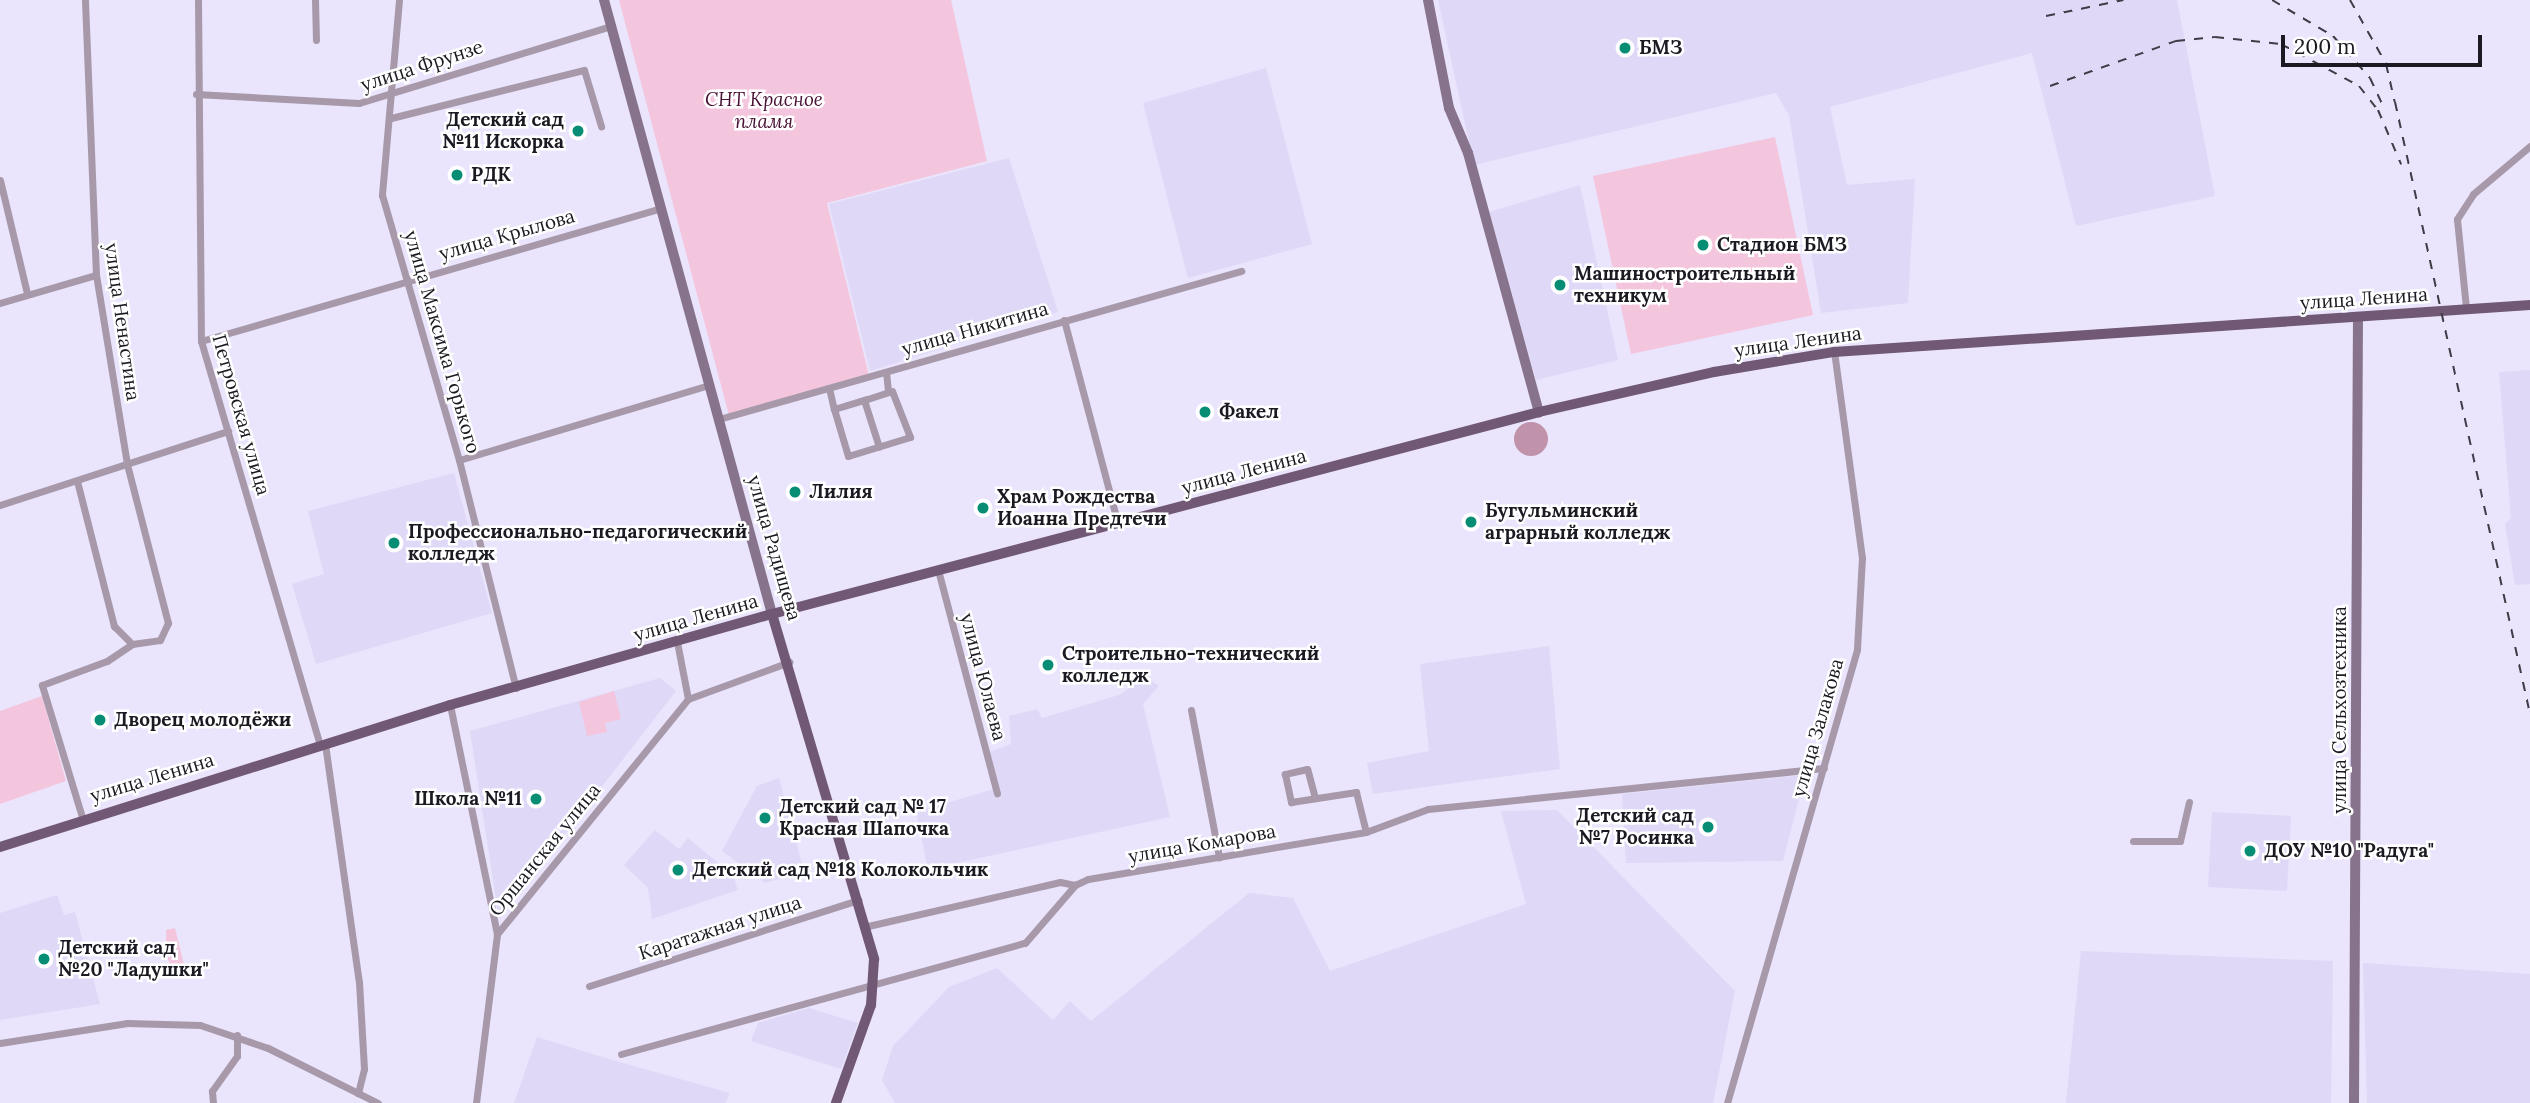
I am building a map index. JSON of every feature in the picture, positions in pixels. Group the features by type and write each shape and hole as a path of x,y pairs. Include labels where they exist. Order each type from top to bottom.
{"main road":[{"name":"улица Ленина","path":"0,847 82,817 450,705 772,614 1539,412 1834,352 2530,305"},
{"name":"улица Радищева","path":"772,614 791,662 861,900 868,926 876,981 836,1103"}],"street":[{"name":"улица Ненастина","path":"85,0 96,275 127,464 167,614 160,640 132,644"},
{"name":"Петровская улица","path":"198,0 196,94 201,341 323,745 359,982 364,1069 358,1093"},
{"path":"315,0 316,40"},
{"name":"улица Максима Горького","path":"399,0 394,88 382,195 409,279 459,460 516,688"},
{"name":"улица Радищева","path":"604,0 772,614"},
{"path":"1428,0 1450,108 1468,153 1539,412"},
{"name":"улица Фрунзе","path":"196,94 359,103 394,88 611,26"},
{"path":"391,118 584,70 601,125"},
{"path":"2466,308 2456,243 2462,207 2530,146"},
{"path":"0,180 27,293"},
{"name":"улица Крылова","path":"201,341 661,208"},
{"name":"улица Никитина","path":"719,419 1241,271"},
{"path":"0,303 96,275"},
{"name":"улица Сельхозтехника","path":"2354,1103 2358,317"},
{"path":"1064,320 1118,524"},
{"name":"улица Залакова","path":"1727,1103 1857,649 1862,558 1834,352"},
{"path":"829,388 848,456 910,437 886,372"},
{"path":"459,460 709,385"},
{"path":"834,409 892,391"},
{"path":"864,400 879,447"},
{"path":"0,505 228,431"},
{"path":"77,481 114,626 132,644 107,661 42,685 82,817"},
{"name":"улица Юлаева","path":"938,570 997,793"},
{"path":"677,642 688,699 791,662"},
{"name":"Оршанская улица","path":"476,1103 497,934 688,699"},
{"path":"450,705 497,934"},
{"path":"1191,710 1219,857"},
{"name":"улица Комарова","path":"868,926 1060,882 1075,885 1366,832 1428,809 1824,768"},
{"path":"1315,798 1307,769 1285,774 1291,802 1356,792 1366,832"},
{"path":"2133,841 2180,841 2189,802"},
{"path":"621,1054 876,981 1025,943 1075,885"},
{"name":"Каратажная улица","path":"589,986 861,900"},
{"path":"0,1044 127,1023 200,1025 237,1035 378,1103"},
{"path":"214,1103 212,1091 237,1056 237,1035"}],"shaded area":[{"path":"1438,0 2177,0 2215,196 2076,226 2032,53 1830,107 1847,185 1915,179 1908,303 1821,313 1789,115 1776,93 1474,165"},
{"path":"1266,68 1312,244 1188,278 1143,103"},
{"path":"1009,158 1058,312 870,371 829,204"},
{"path":"1580,185 1618,360 1536,380 1489,212"},
{"path":"2530,370 2530,584 2515,585 2505,524 2511,518 2499,372"},
{"path":"1531,422 1543,427 1548,439 1543,451 1531,456 1519,451 1514,439 1519,427"},
{"name":"Профессионально-педагогический колледж","path":"454,473 492,613 316,664 292,584 324,574 308,511"},
{"path":"1549,646 1560,769 1373,794 1367,763 1429,751 1420,664"},
{"path":"1145,677 1159,686 1143,704 1170,817 928,869 916,812 994,789 984,754 1011,744 1009,716 1037,709 1042,718 1119,695"},
{"name":"Школа №11","path":"660,678 676,691 499,919 470,731"},
{"name":"Детский сад №7 Росинка","path":"1805,775 1783,861 1626,863 1622,794"},
{"name":"Детский сад № 17 Красная Шапочка","path":"779,778 804,871 765,883 722,851 757,786"},
{"path":"1557,810 1735,991 1713,1103 895,1103 882,1080 893,1046 949,987 997,968 1053,1020 1070,1001 1091,1021 1249,893 1293,898 1330,971 1526,904 1501,811"},
{"name":"ДОУ №10 \"Радуга\"","path":"2212,812 2291,816 2287,891 2208,887"},
{"name":"Детский сад №18 Колокольчик","path":"655,830 679,849 688,838 733,875 738,890 652,919 648,888 624,865"},
{"name":"Детский сад №20 \"Ладушки\"","path":"57,895 64,915 75,912 100,1004 0,1020 0,913"},
{"path":"2081,951 2333,961 2331,1103 2066,1103"},
{"path":"2363,963 2530,974 2530,1103 2367,1103"},
{"path":"809,1008 858,1023 841,1069 751,1041 758,1023"},
{"path":"537,1037 730,1093 725,1103 514,1103"}],"green space":[{"name":"СНТ Красное пламя","path":"619,0 951,0 987,161 827,203 870,380 730,419"},
{"name":"Стадион БМЗ","path":"1775,137 1813,315 1631,354 1593,176"},
{"path":"614,691 621,719 605,723 607,732 587,736 579,702"},
{"path":"42,696 66,781 0,804 0,711"},
{"path":"175,928 185,978 173,972 166,954 166,930"}],"railway":[{"path":"2046,16 2123,0"},
{"path":"2272,0 2333,36 2370,78 2383,106"},
{"path":"2350,0 2386,64 2530,714"},
{"path":"2050,86 2176,41 2215,37 2281,44 2359,86 2378,110 2401,164"}],"place":[{"name":"БМЗ","path":"1625,48"},
{"name":"Детский сад №11 Искорка","path":"578,131"},
{"name":"РДК","path":"457,175"},
{"name":"Стадион БМЗ","path":"1703,245"},
{"name":"Машиностроительный техникум","path":"1560,285"},
{"name":"Факел","path":"1205,412"},
{"name":"Лилия","path":"795,492"},
{"name":"Храм Рождества Иоанна Предтечи","path":"983,508"},
{"name":"Бугульминский аграрный колледж","path":"1471,522"},
{"name":"Профессионально-педагогический колледж","path":"394,543"},
{"name":"Строительно-технический колледж","path":"1048,665"},
{"name":"Дворец молодёжи","path":"100,720"},
{"name":"Школа №11","path":"536,799"},
{"name":"Детский сад № 17 Красная Шапочка","path":"765,818"},
{"name":"Детский сад №7 Росинка","path":"1708,827"},
{"name":"ДОУ №10 \"Радуга\"","path":"2250,851"},
{"name":"Детский сад №18 Колокольчик","path":"678,870"},
{"name":"Детский сад №20 \"Ладушки\"","path":"44,959"}]}
